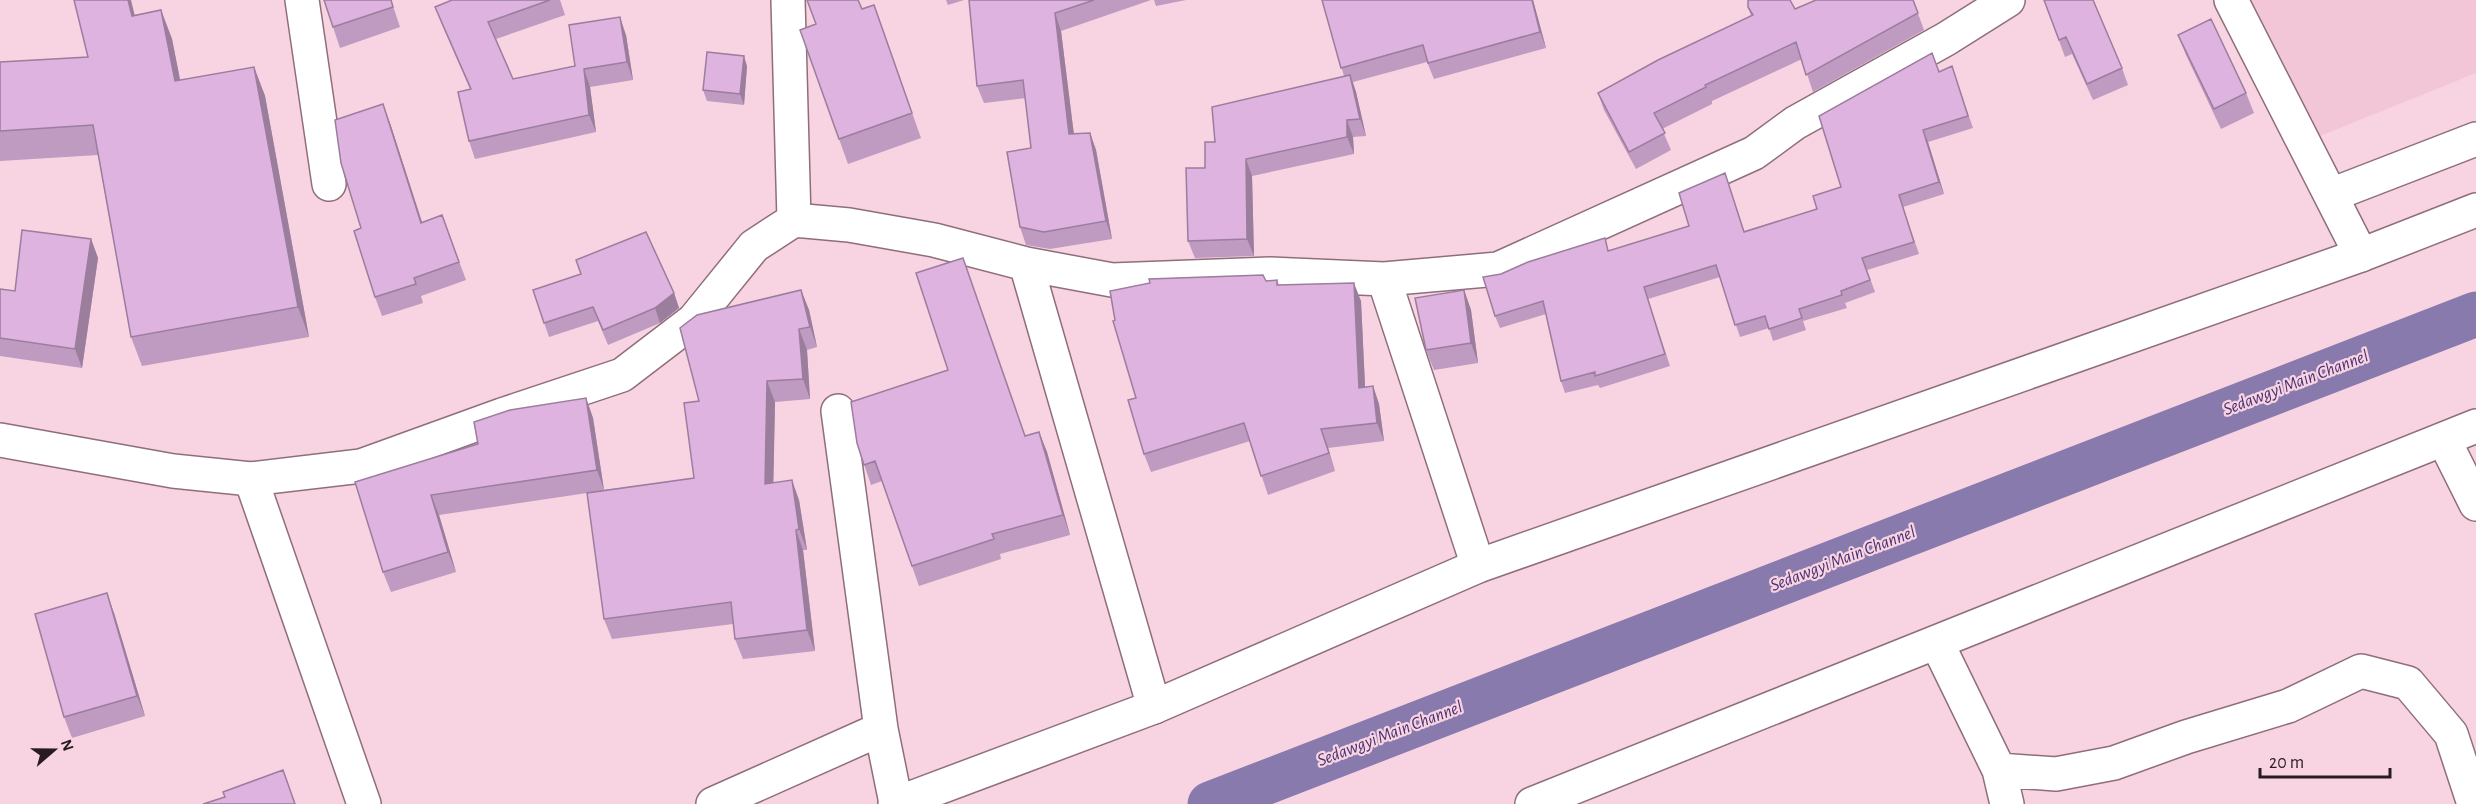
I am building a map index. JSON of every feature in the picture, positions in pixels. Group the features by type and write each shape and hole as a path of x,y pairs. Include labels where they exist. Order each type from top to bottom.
{"street":[{"path":"302,0 329,184"},
{"path":"788,0 794,219"},
{"path":"0,440 173,471 251,479 361,466 622,375 694,320 754,246 794,219 849,225 934,240 1026,264 1112,280 1270,274 1384,279 1498,269 1754,153 1795,123 1946,39 2008,0"},
{"path":"2230,0 2361,255"},
{"path":"2331,195 2476,139"},
{"path":"838,411 881,729 896,804 1154,707 1478,566 2361,255 2476,210"},
{"path":"1026,264 1154,707"},
{"path":"1384,279 1478,566"},
{"path":"1532,804 2476,426"},
{"path":"2444,440 2476,504"},
{"path":"251,479 364,804"},
{"path":"1936,643 1999,770 2007,804"},
{"path":"1999,770 2056,774 2114,763 2186,737 2288,705 2361,671 2408,683 2451,734 2474,804"},
{"path":"713,804 881,729"}],"shaded area":[{"path":"2239,0 2476,0 2476,73 2310,140"}],"building":[{"path":"74,0 128,0 132,16 161,10 175,81 254,67 298,307 131,337 93,125 0,131 0,62 88,57"},
{"path":"324,0 391,0 393,7 333,27"},
{"path":"452,0 550,0 488,22 513,79 575,66 569,25 620,17 627,62 584,69 589,115 469,141 458,92 471,89 435,7"},
{"path":"807,0 858,0 862,9 874,5 912,113 839,139 800,30 816,24"},
{"path":"969,0 1094,0 1055,13 1069,134 1090,133 1106,221 1044,232 1020,227 1007,152 1031,148 1023,80 977,86"},
{"path":"1322,0 1532,0 1540,32 1428,63 1423,45 1341,68"},
{"path":"1748,0 1790,0 1795,9 1816,0 1913,0 1918,13 1806,75 1796,42 1705,85 1706,87 1654,113 1665,133 1629,152 1598,93 1658,60 1753,15 1748,7"},
{"path":"2044,0 2093,0 2122,68 2087,84 2066,37 2059,40"},
{"path":"2211,19 2246,93 2214,109 2178,35"},
{"path":"707,52 744,56 740,94 703,90"},
{"path":"1932,53 1939,72 1952,66 1968,116 1923,130 1939,182 1899,195 1914,242 1862,258 1870,280 1841,291 1842,295 1799,309 1802,318 1769,329 1765,316 1735,325 1716,265 1644,287 1665,354 1595,376 1595,372 1561,381 1543,301 1495,316 1483,277 1501,274 1528,262 1605,238 1608,251 1689,226 1679,193 1725,173 1744,232 1817,209 1813,196 1841,187 1819,116"},
{"path":"1350,75 1360,119 1347,120 1347,137 1246,159 1247,239 1188,241 1186,168 1205,168 1205,142 1215,142 1212,107"},
{"path":"383,104 421,223 442,215 459,262 414,278 416,284 375,297 354,231 361,228 341,163 335,120"},
{"path":"22,230 91,239 75,349 0,338 0,289 15,291"},
{"path":"646,232 674,293 655,308 603,330 593,307 544,323 533,290 581,274 576,260"},
{"path":"963,258 1025,436 1039,432 1063,515 992,534 994,539 912,566 875,461 864,465 857,443 851,402 948,370 916,273"},
{"path":"1263,275 1266,281 1277,280 1277,285 1354,283 1359,388 1373,386 1377,423 1321,429 1329,453 1261,476 1244,423 1144,454 1128,400 1136,398 1113,321 1115,320 1110,291 1150,283 1149,279"},
{"path":"801,290 810,327 799,329 803,379 767,381 765,484 792,480 799,529 796,530 807,630 735,639 731,602 604,619 587,493 694,478 684,403 699,401 680,328 697,315"},
{"path":"1464,290 1471,343 1426,350 1415,298"},
{"path":"586,398 597,470 431,495 448,552 383,572 355,482 478,444 474,422 510,410"},
{"path":"107,593 137,696 64,717 35,614"},
{"path":"283,770 295,804 203,804 225,797 223,792"}],"waterway":[{"name":"Sedawgyi Main Channel","path":"1210,804 2476,314"}]}
